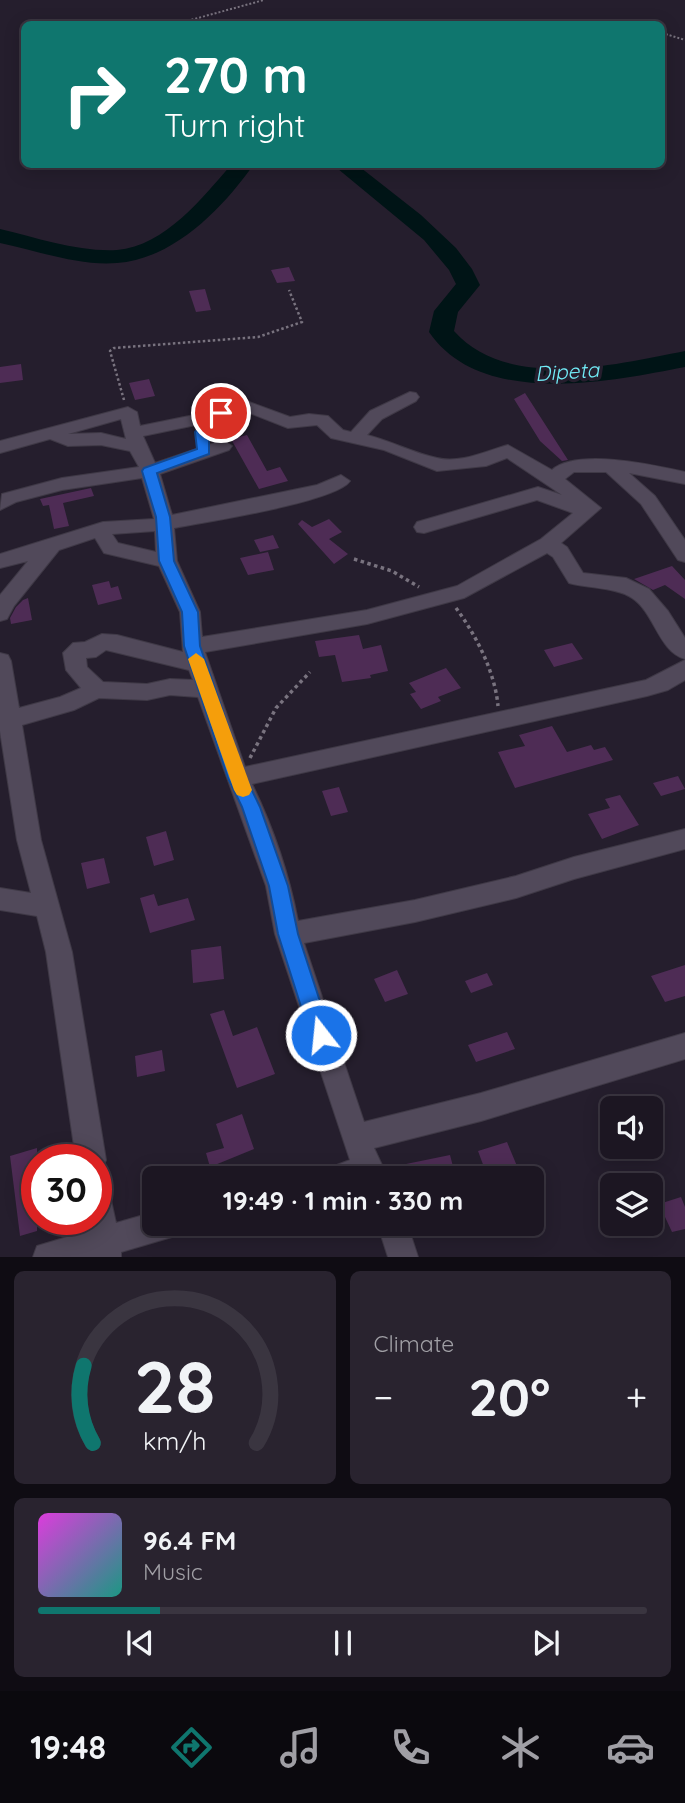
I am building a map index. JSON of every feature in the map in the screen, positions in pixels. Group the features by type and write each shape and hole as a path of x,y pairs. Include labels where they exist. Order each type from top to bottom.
{"street":[{"path":"355,438 376,415 410,397"},
{"path":"54,433 60,438 135,440 215,416 231,408 250,407 288,423 309,419 322,420 337,434 389,446 443,465 486,460 508,451 554,480 591,508 548,544 475,586 367,617 195,655 102,642 88,651 81,649 74,653 77,670 97,690"},
{"path":"0,447 128,412 135,440 149,471 163,523 167,561 190,612 195,655 237,778 251,807 279,886 288,934 355,1139 368,1166"},
{"path":"206,458 202,432 215,416"},
{"path":"0,504 9,498 62,484 149,471 206,458 223,446"},
{"path":"554,480 559,472 572,466 643,468 685,478"},
{"path":"610,466 648,500 685,555"},
{"path":"0,561 17,558 103,528 144,527 292,498 323,490 341,481"},
{"path":"424,527 538,493 585,511"},
{"path":"103,528 102,534 111,548 167,561"},
{"path":"548,544 560,552 576,578 626,585 642,594 661,615 671,636 685,651"},
{"path":"0,614 5,603 52,545"},
{"path":"0,661 5,721 29,840 59,952 89,1144"},
{"path":"237,778 575,705 607,695 643,690 673,678 685,668"},
{"path":"5,721 66,704 97,690 147,692 170,687 206,689"},
{"path":"288,934 415,911 516,887 574,868 685,839"},
{"path":"0,900 9,899 48,908"},
{"path":"355,1139 481,1107 685,1046"},
{"path":"48,1257 105,1250 142,1235"},
{"path":"396,1236 403,1257"}],"path":[{"path":"181,21 264,0"},
{"path":"665,34 685,40"},
{"path":"128,412 110,351 114,348 258,337 302,322 289,290"},
{"path":"355,559 392,571 451,604 470,629 498,698 495,722"},
{"path":"237,778 257,747 276,708 310,672"}],"building":[{"path":"289,267 295,281 277,283 271,270"},
{"path":"205,289 211,310 196,312 189,291"},
{"path":"21,364 23,380 0,383 0,367"},
{"path":"149,379 155,396 135,400 129,383"},
{"path":"525,393 568,460 562,461 540,441 514,399"},
{"path":"247,435 267,471 280,467 288,481 259,489 231,439"},
{"path":"91,488 94,496 63,503 69,526 54,529 49,505 43,506 40,499"},
{"path":"329,519 342,532 329,539 348,554 334,564 298,524 302,520 312,527"},
{"path":"273,535 279,548 260,552 254,540"},
{"path":"268,552 274,570 248,575 240,558"},
{"path":"672,566 685,580 685,599 665,585 653,590 634,579"},
{"path":"109,581 111,588 118,586 122,599 98,605 92,585"},
{"path":"28,598 32,620 11,624 10,618 16,607"},
{"path":"359,635 363,649 381,645 388,671 370,675 371,678 342,682 335,655 319,657 315,641"},
{"path":"572,643 583,659 554,667 544,650"},
{"path":"446,668 461,688 438,697 441,701 421,709 410,694 416,692 409,683"},
{"path":"552,726 567,752 591,745 594,750 605,747 613,760 515,788 498,752 525,746 519,735"},
{"path":"678,776 685,789 661,796 653,783"},
{"path":"339,787 348,812 331,816 322,791"},
{"path":"620,795 639,825 602,839 588,814 610,808 605,799"},
{"path":"166,831 174,860 154,866 146,837"},
{"path":"104,858 110,883 87,889 81,863"},
{"path":"154,894 158,906 188,898 195,920 150,933 140,898"},
{"path":"221,946 224,979 193,983 191,950"},
{"path":"685,965 685,996 665,1002 651,976"},
{"path":"397,970 408,994 385,1002 374,979"},
{"path":"487,973 493,985 471,993 465,981"},
{"path":"224,1010 233,1036 257,1027 275,1074 237,1088 210,1014"},
{"path":"507,1032 515,1049 476,1062 468,1045"},
{"path":"162,1050 165,1071 137,1077 135,1056"},
{"path":"242,1114 254,1149 210,1166 206,1153 224,1148 216,1124"},
{"path":"507,1142 517,1166 484,1166 478,1151"},
{"path":"21,1153 21,1235 23,1235 20,1236 10,1156"},
{"path":"450,1155 453,1166 406,1166"},
{"path":"681,1197 685,1207 685,1229 672,1232 663,1213 663,1203"}],"waterway":[{"name":"Dipeta","path":"0,236 95,256 119,256 140,252 161,242 197,215 240,168"},
{"name":"Dipeta","path":"347,168 414,219 448,252 461,269 468,285 446,311 441,332 464,355 486,366 541,375 603,372 685,359"}],"slow traffic":[{"path":"196,659 243,790"}],"route":[{"path":"221,413 204,427 201,439 204,451 149,471 163,517 167,561 190,612 192,646 237,778 251,807 279,886 288,934 321,1035"}]}
